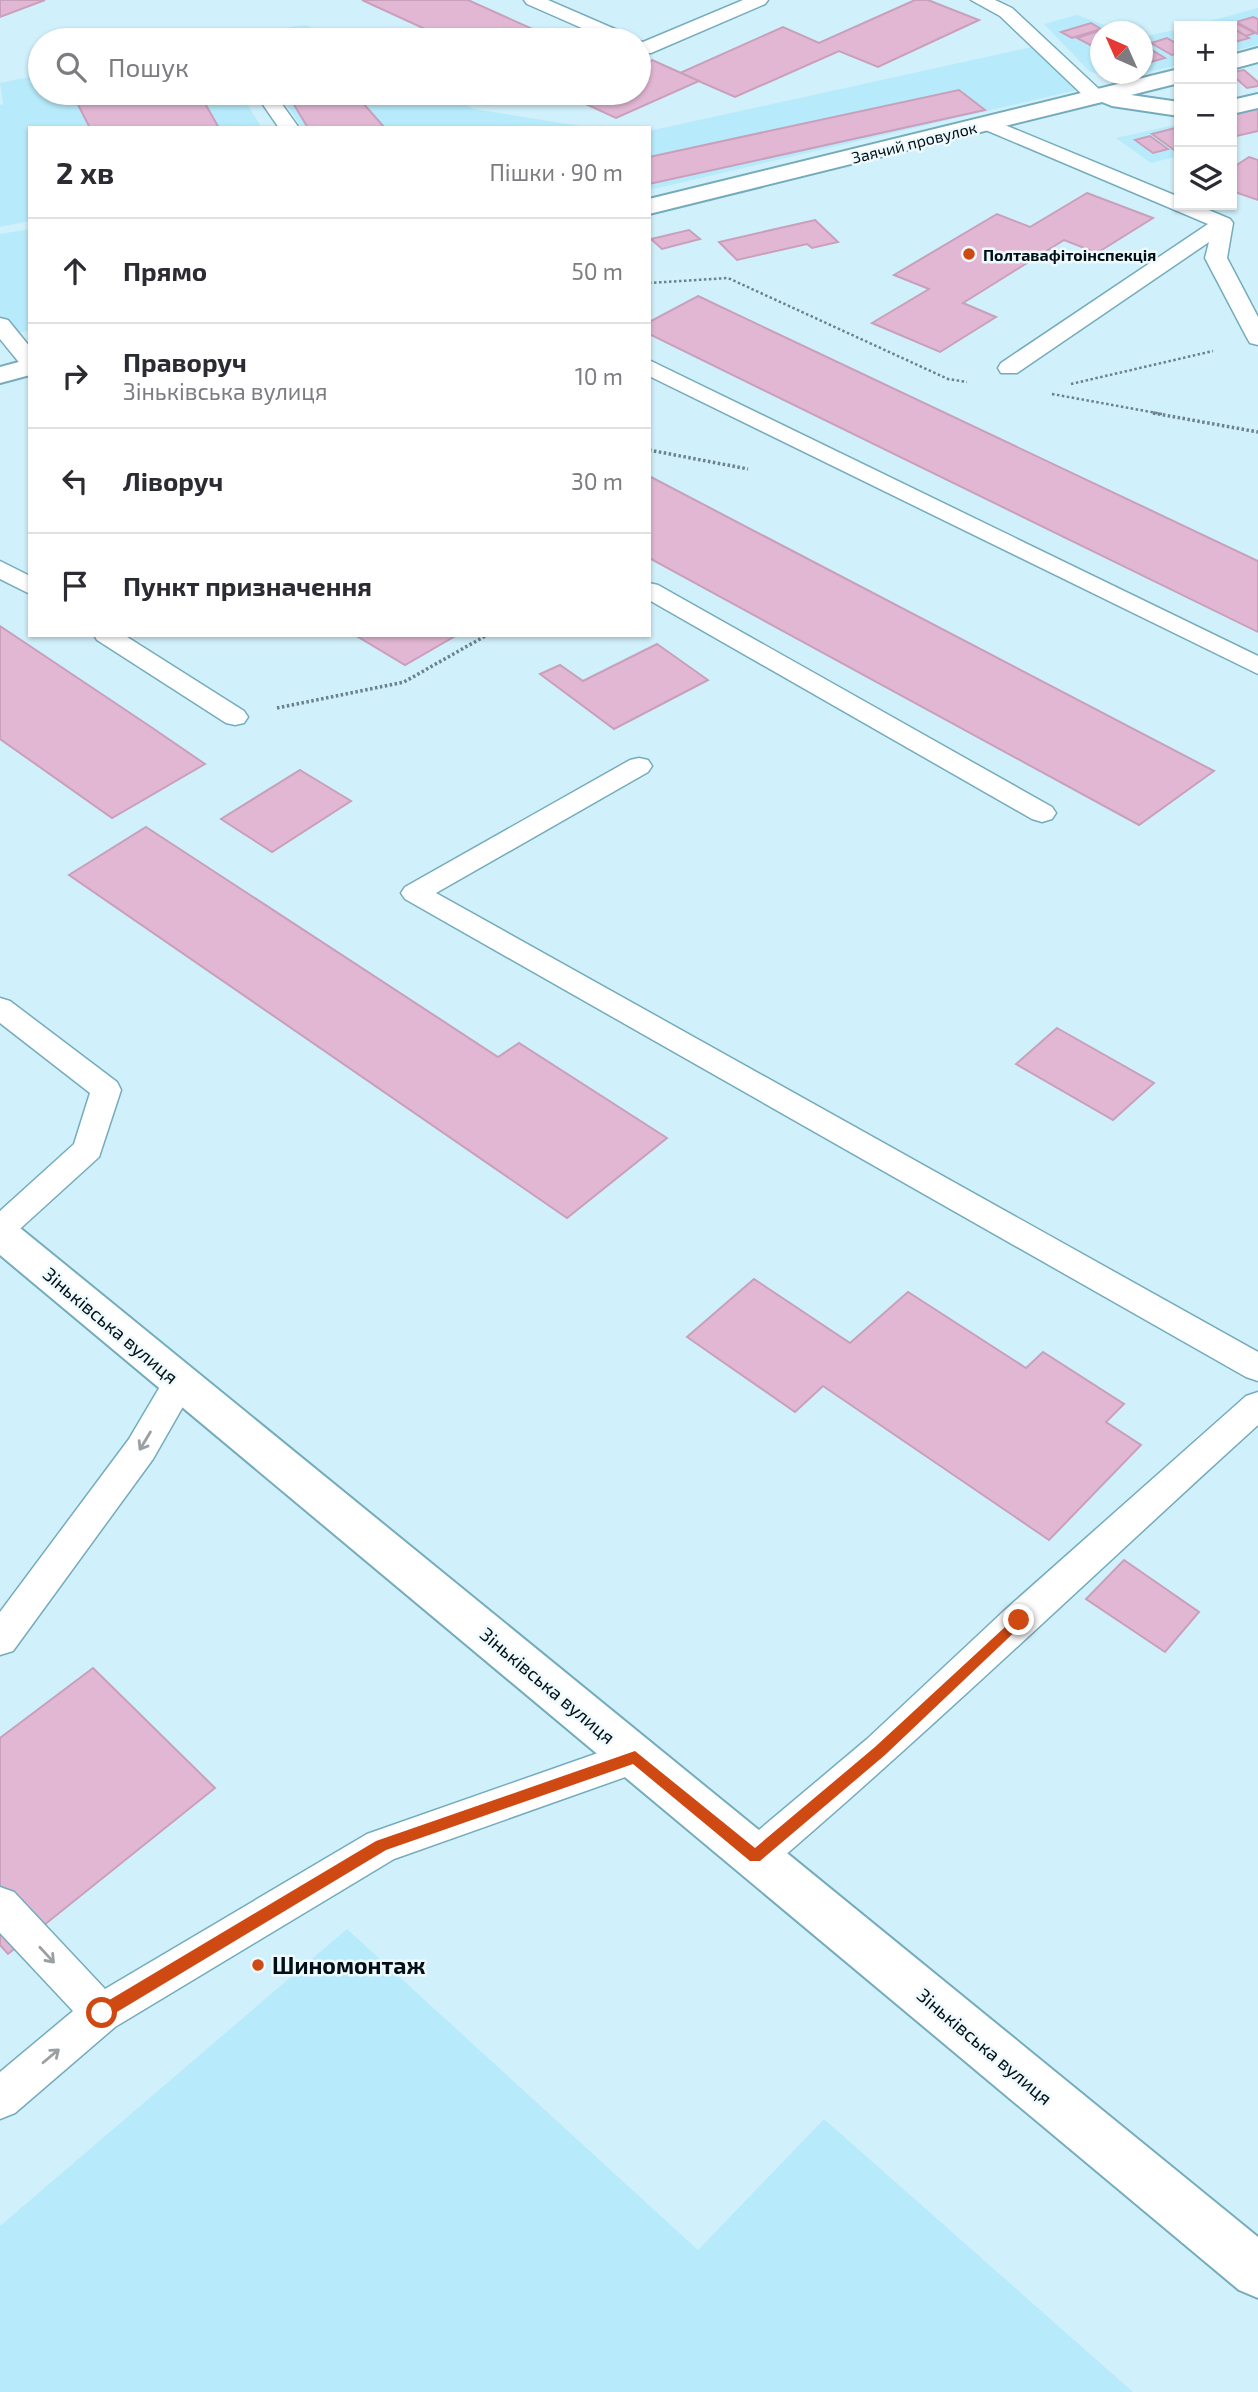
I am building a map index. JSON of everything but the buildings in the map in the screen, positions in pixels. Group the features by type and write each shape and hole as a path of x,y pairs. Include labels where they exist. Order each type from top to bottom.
{"main road":[{"path":"1237,61 1258,55"},
{"name":"Заячий провулок","path":"651,207 1174,77"},
{"path":"1094,95 1174,108"},
{"path":"1237,106 1258,101"},
{"path":"0,375 28,368"},
{"name":"Зіньківська вулиця","path":"0,1231 1258,2271"}],"lane":[{"path":"533,0 597,28"},
{"path":"651,46 759,0"},
{"path":"980,0 1006,12 1094,95"},
{"path":"273,105 288,126"},
{"path":"988,124 1223,223"},
{"path":"1223,223 1216,258 1258,338"},
{"path":"1009,368 1223,223"},
{"path":"0,325 28,359"},
{"path":"651,368 1258,666"},
{"path":"0,568 28,586"},
{"path":"651,591 1042,813"},
{"path":"109,637 235,717"},
{"path":"639,766 415,893 1258,1368"},
{"path":"0,1008 106,1090 89,1149 0,1231"},
{"path":"0,1640 141,1449 180,1382"},
{"path":"755,1857 880,1751 1019,1620 1258,1405"},
{"path":"0,2099 102,2013 381,1846 635,1757"},
{"path":"0,1905 102,2013"}],"path":[{"path":"651,283 727,278"},
{"path":"1062,386 1219,350"},
{"path":"235,717 404,682 483,637"}],"shaded area":[{"path":"1258,8 1258,45 1237,50 1237,21 1210,21"},
{"path":"1077,15 1094,21 1090,21 1090,72 1044,24"},
{"path":"306,25 312,28 284,28"},
{"path":"1174,30 1174,66 1153,71 1153,35"},
{"path":"1032,47 1077,90 651,190 651,131"},
{"path":"28,77 28,105 248,105 261,126 28,126 28,221 0,227 0,105 3,104 0,83"},
{"path":"287,105 466,105 474,109 580,126 301,126"},
{"path":"1174,125 1174,157 1151,163 1116,138"},
{"path":"28,229 28,331 0,338 0,234"},
{"path":"347,1929 698,2250 824,2119 1133,2392 0,2392 0,2226"}],"place":[{"name":"Полтавафітоінспекція","path":"969,254"},
{"name":"Шиномонтаж","path":"258,1965"}],"route":[{"path":"102,2013 381,1846 635,1757 755,1857 880,1751 1019,1620"}]}
